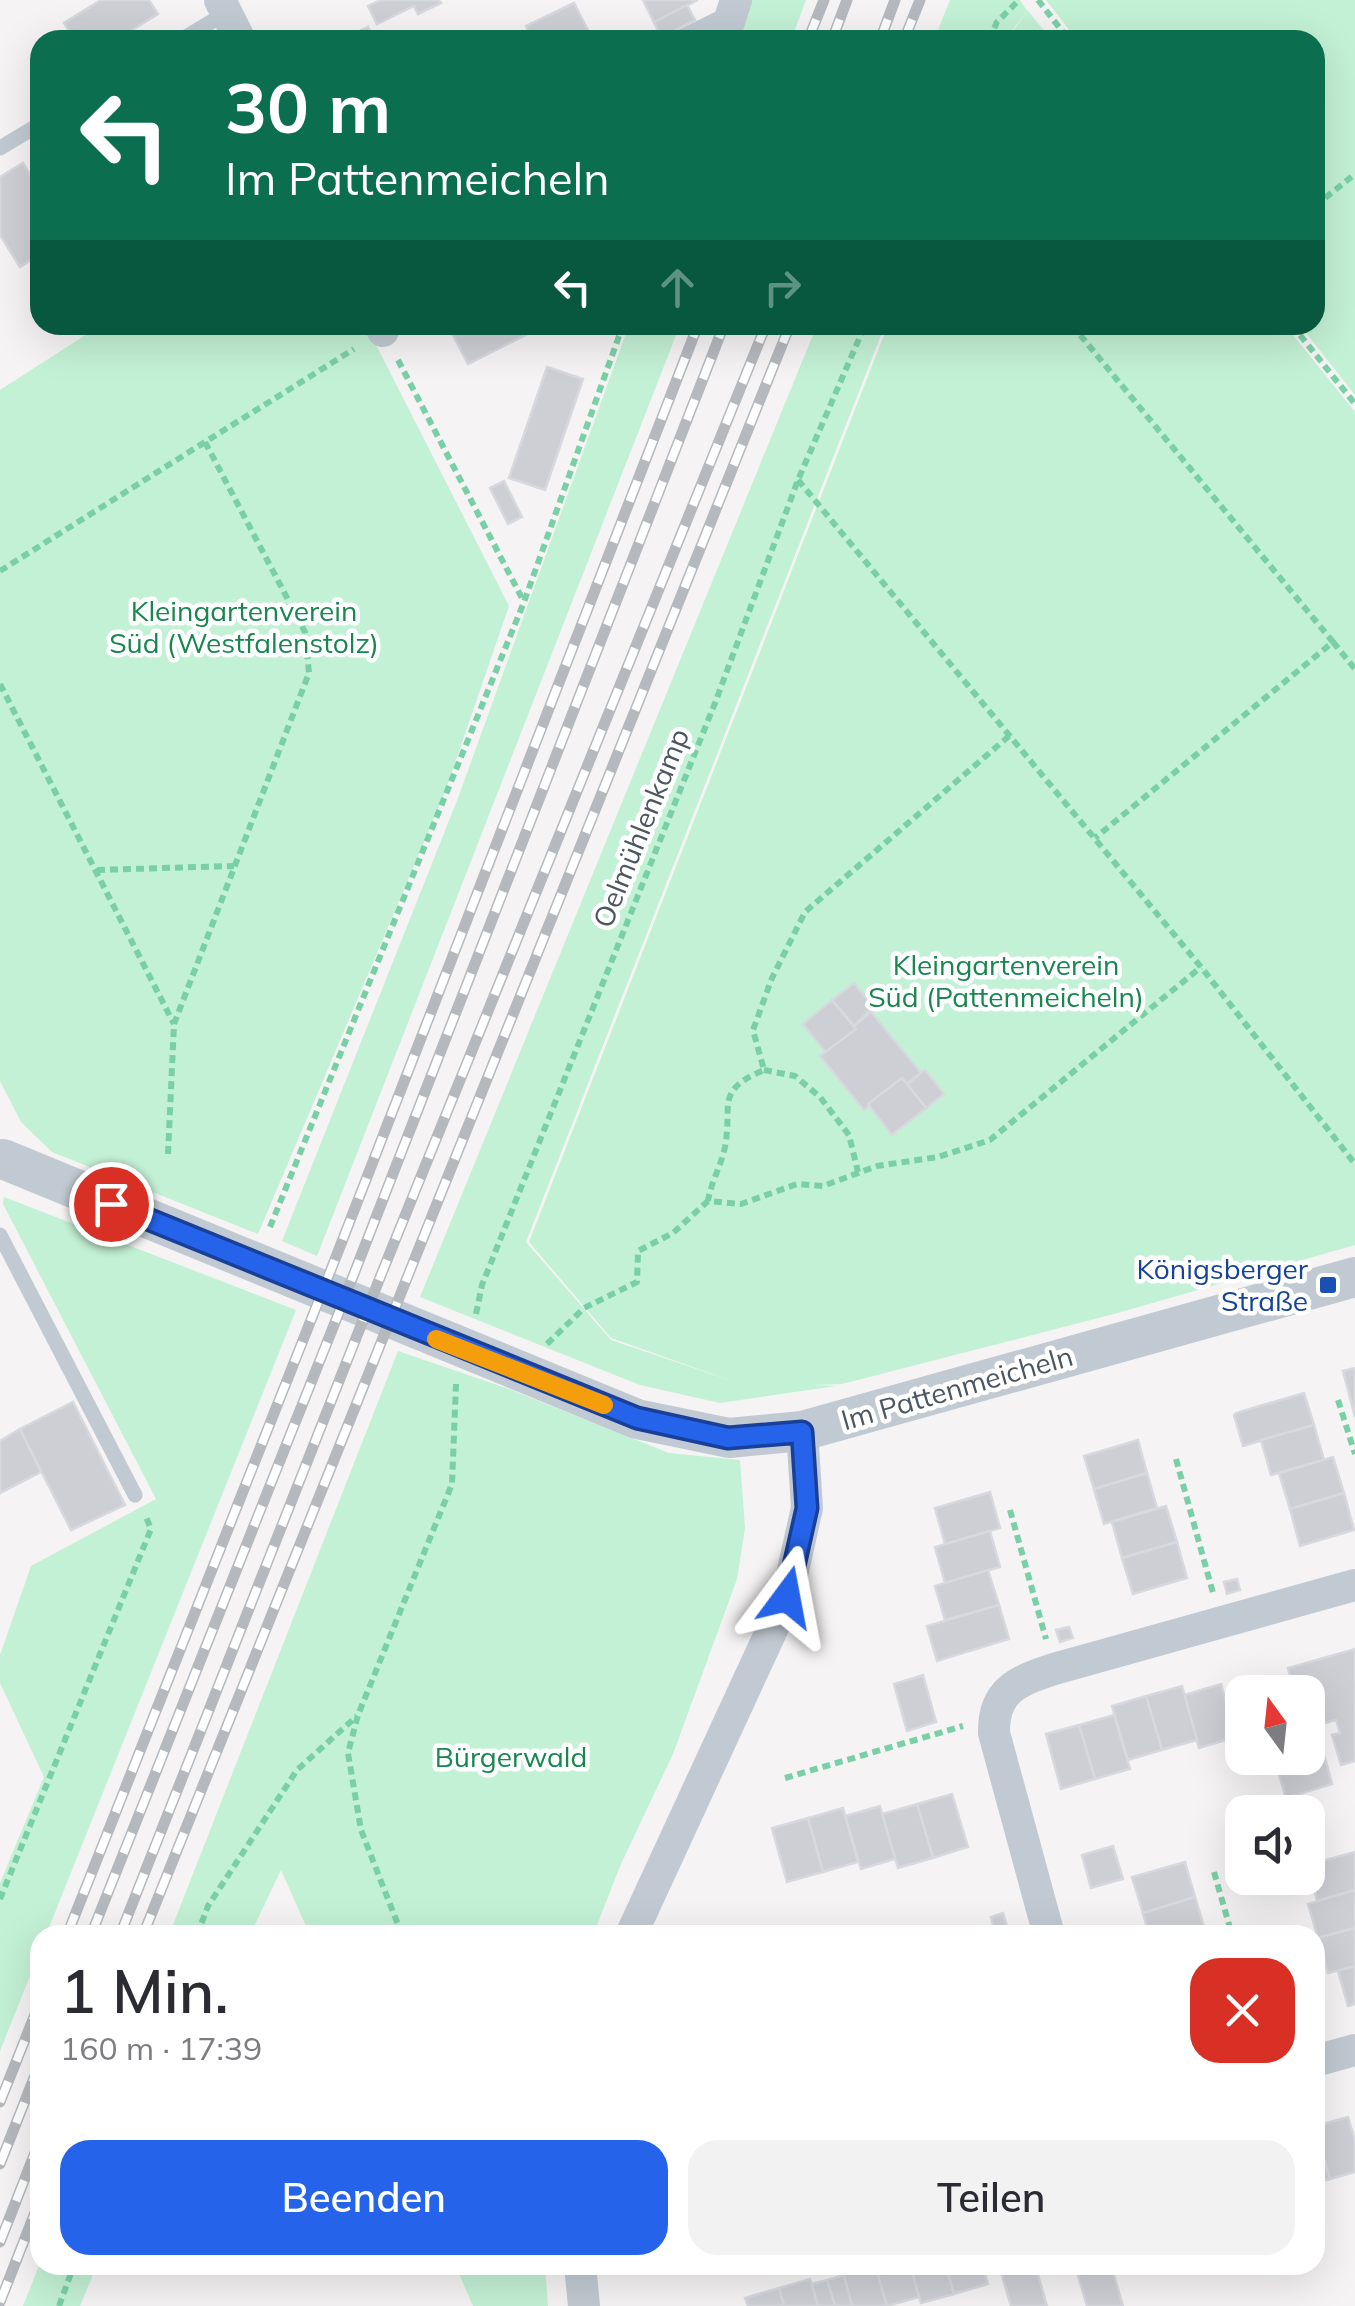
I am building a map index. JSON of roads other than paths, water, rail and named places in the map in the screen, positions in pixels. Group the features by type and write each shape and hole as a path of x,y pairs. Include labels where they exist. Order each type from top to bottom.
{"street":[{"name":"Im Pattenmeicheln","path":"1,1157 468,1352 637,1418 728,1438 802,1432 1355,1277"},
{"path":"637,1925 787,1597 807,1508 802,1432"},
{"path":"1045,1925 994,1734 993,1717 1012,1687 1054,1669 1355,1585"},
{"path":"1325,2058 1355,2050"},
{"path":"584,2275 584,2306"}],"lane":[{"path":"203,30 229,18"},
{"path":"700,30 730,18"},
{"path":"0,148 30,130"},
{"path":"0,1235 135,1496"}],"railway":[{"path":"812,30 824,0"},
{"path":"836,30 847,0"},
{"path":"884,30 895,0"},
{"path":"908,30 920,0"},
{"path":"71,1925 694,335"},
{"path":"95,1925 720,335"},
{"path":"124,1925 379,1280 762,335"},
{"path":"147,1925 786,335"},
{"path":"0,2102 30,2027"},
{"path":"0,2164 30,2088"},
{"path":"0,2242 30,2166"},
{"path":"0,2302 30,2226"}],"place":[{"name":"Königsberger Straße","path":"1328,1285"}],"park label":[{"name":"Kleingartenverein Süd (Westfalenstolz)","path":"244,627"},
{"name":"Kleingartenverein Süd (Pattenmeicheln)","path":"1006,981"},
{"name":"Bürgerwald","path":"511,1757"}]}
